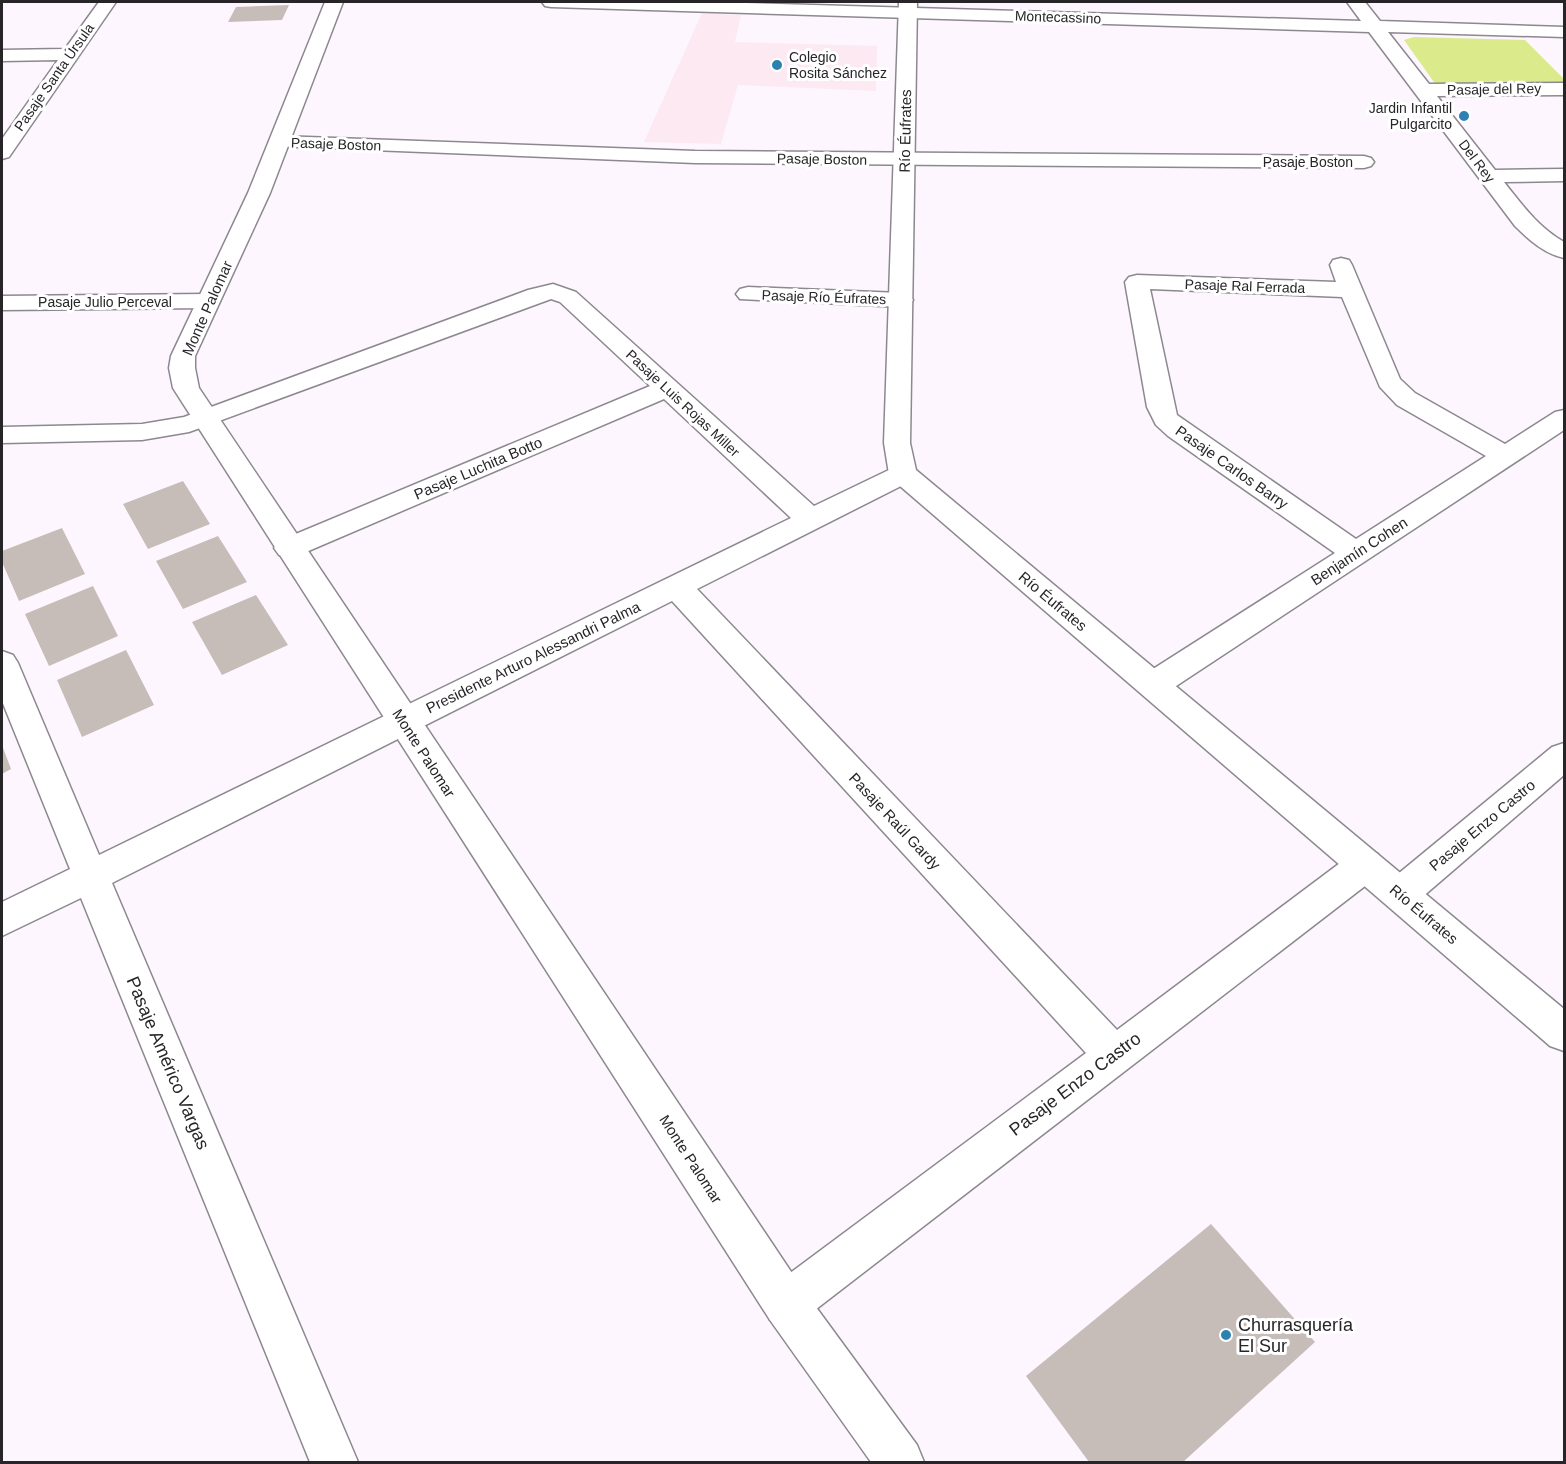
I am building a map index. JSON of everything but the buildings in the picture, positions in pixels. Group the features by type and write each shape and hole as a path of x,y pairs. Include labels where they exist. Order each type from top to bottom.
{"street":[{"name":"Pasaje Santa Úrsula","path":"2,153 9,132 70,54 106,2"},
{"name":"Monte Palomar","path":"334,2 259,193 186,350 182,368 186,388 786,1304 900,1462"},
{"name":"Montecassino","path":"551,2 1110,10 1375,26 1564,32"},
{"name":"Del Rey","path":"1356,2 1530,229 1564,251"},
{"name":"Río Éufrates","path":"908,7 897,443 903,474 1564,1033"},
{"path":"2,55 70,54"},
{"name":"Pasaje del Rey","path":"1424,90 1564,88"},
{"name":"Pasaje Boston","path":"279,142 683,156 904,160 1364,162"},
{"path":"1489,176 1564,175"},
{"path":"1341,265 1389,382 1394,388 1406,399 1505,456"},
{"name":"Pasaje Ral Ferrada","path":"1137,282 1352,290"},
{"name":"Pasaje Carlos Barry","path":"1137,282 1160,407 1165,419 1177,430 1356,553"},
{"name":"Pasaje Luis Rojas Miller","path":"423,337 536,295 553,291 568,297 810,520"},
{"name":"Pasaje Río Éufrates","path":"748,294 901,300"},
{"name":"Pasaje Julio Perceval","path":"2,303 208,301"},
{"path":"2,435 142,432 174,428 205,419 423,337 432,306"},
{"name":"Pasaje Luchita Botto","path":"289,548 667,388"},
{"name":"Benjamín Cohen","path":"1153,685 1564,418"},
{"name":"Presidente Arturo Alessandri Palma","path":"2,920 903,474"},
{"name":"Pasaje Raúl Gardy","path":"676,586 1114,1055"},
{"name":"Pasaje Américo Vargas","path":"2,663 334,1462"},
{"name":"Pasaje Enzo Castro","path":"1400,894 1564,756"},
{"name":"Pasaje Enzo Castro","path":"786,1304 1365,865"}],"shaded area":[{"name":"Colegio Rosita Sánchez","path":"702,13 741,15 735,42 877,46 876,91 738,85 721,144 644,142"}],"green space":[{"path":"1414,37 1525,40 1564,79 1564,85 1449,87 1436,85 1404,40"}],"place":[{"name":"Colegio Rosita Sánchez","path":"777,65"},
{"name":"Jardin Infantil Pulgarcito","path":"1464,116"},
{"name":"Churrasquería El Sur","path":"1226,1335"}]}
